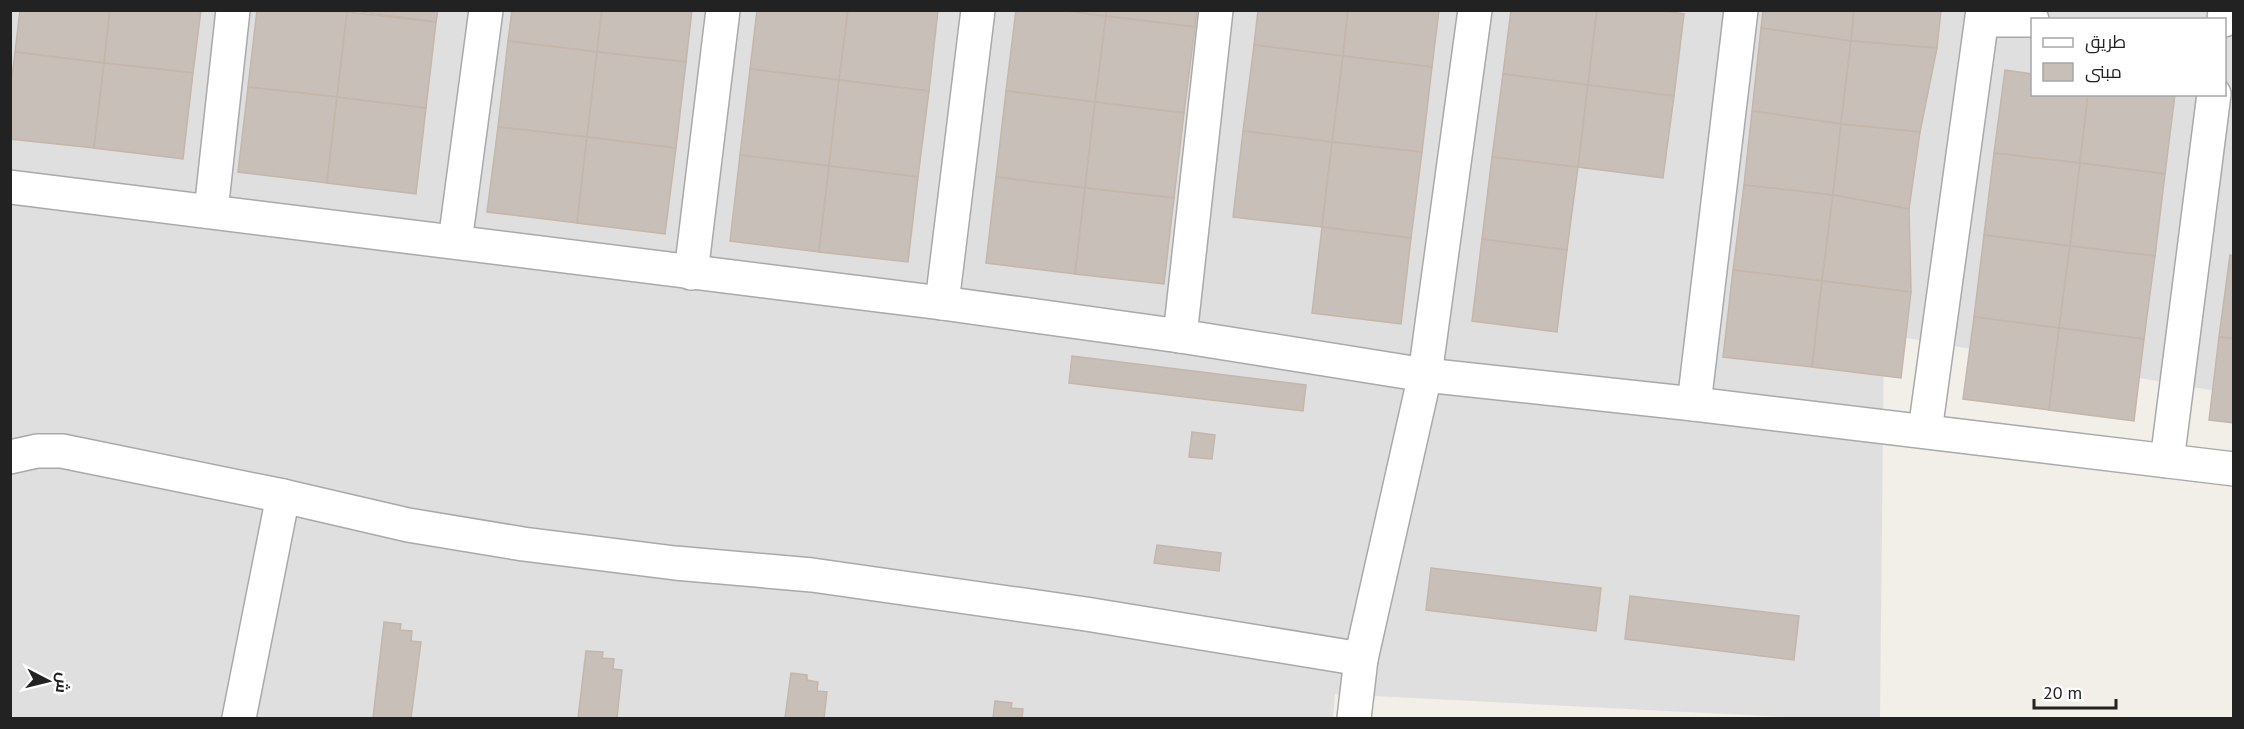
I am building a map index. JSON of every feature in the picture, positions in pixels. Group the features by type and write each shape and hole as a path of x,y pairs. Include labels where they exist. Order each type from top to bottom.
{"street":[{"path":"211,211 233,10"},
{"path":"455,242 486,10"},
{"path":"691,273 723,10"},
{"path":"942,303 978,10"},
{"path":"1180,336 1216,10"},
{"path":"1354,718 1361,659 1425,375 1475,10"},
{"path":"1694,404 1741,10"},
{"path":"1924,432 1983,15 2031,20"},
{"path":"2167,461 2214,96"},
{"path":"10,187 942,303 1180,336 1425,375 1694,404 2234,469"},
{"path":"10,457 37,451 62,451 283,495 408,525 523,544 675,563 812,575 1086,614 1361,659"},
{"path":"240,718 283,495"}],"shaded area":[{"path":"10,11 2233,11 2233,394 1884,334 1880,718 1806,718 1335,694 1333,718 11,718"}],"building":[{"path":"20,10 110,10 104,63 15,52"},
{"path":"110,10 201,10 193,73 104,63"},
{"path":"257,10 347,12 337,97 248,87"},
{"path":"347,10 438,10 436,22"},
{"path":"512,10 602,10 597,52 508,41"},
{"path":"602,10 692,10 686,62 597,52"},
{"path":"757,10 848,10 839,80 750,69"},
{"path":"848,10 938,10 929,91 839,80"},
{"path":"1016,10 1060,10 1106,16 1095,102 1006,91"},
{"path":"1060,10 1106,10 1106,16"},
{"path":"1106,10 1197,10 1195,27 1106,16"},
{"path":"1258,10 1348,10 1343,56 1254,45"},
{"path":"1348,10 1439,10 1432,67 1343,56"},
{"path":"1511,10 1597,10 1588,85 1503,74"},
{"path":"1597,10 1658,10 1684,14 1674,96 1588,85"},
{"path":"1763,10 1854,10 1851,41 1761,28"},
{"path":"1854,10 1941,10 1937,48 1851,41"},
{"path":"347,12 436,22 426,108 337,97"},
{"path":"1106,16 1195,27 1184,113 1095,102"},
{"path":"1761,28 1851,41 1841,124 1752,111"},
{"path":"508,41 597,52 587,137 498,127"},
{"path":"1851,41 1937,48 1920,132 1841,124"},
{"path":"1254,45 1343,56 1332,142 1243,131"},
{"path":"15,52 104,63 94,148 10,139 10,91"},
{"path":"597,52 686,62 676,148 587,137"},
{"path":"1343,56 1432,67 1422,152 1332,142"},
{"path":"104,63 193,73 183,159 94,148"},
{"path":"750,69 839,80 829,166 740,155"},
{"path":"2005,70 2031,74 2031,96 2088,96 2080,163 1994,153"},
{"path":"1503,74 1588,85 1578,167 1492,157"},
{"path":"839,80 929,91 918,177 829,166"},
{"path":"1588,85 1674,96 1663,178 1578,167"},
{"path":"248,87 337,97 327,183 238,172"},
{"path":"1006,91 1095,102 1085,188 996,177"},
{"path":"2088,96 2175,96 2165,174 2080,163"},
{"path":"337,97 426,108 416,194 327,183"},
{"path":"1095,102 1184,113 1174,198 1085,188"},
{"path":"1752,111 1841,124 1833,195 1744,185"},
{"path":"1841,124 1920,132 1909,209 1833,195"},
{"path":"498,127 587,137 577,223 487,212"},
{"path":"1243,131 1332,142 1322,227 1233,217"},
{"path":"587,137 676,148 665,234 577,223"},
{"path":"1332,142 1422,152 1411,238 1322,227"},
{"path":"1994,153 2080,163 2070,246 1984,235"},
{"path":"740,155 829,166 819,252 730,241"},
{"path":"1492,157 1578,167 1567,250 1482,239"},
{"path":"2080,163 2165,174 2155,256 2070,246"},
{"path":"829,166 918,177 908,262 819,252"},
{"path":"996,177 1085,188 1075,274 986,263"},
{"path":"1744,185 1833,195 1822,281 1733,270"},
{"path":"1085,188 1174,198 1164,284 1075,274"},
{"path":"1833,195 1909,209 1911,292 1822,281"},
{"path":"1322,227 1411,238 1401,324 1312,313"},
{"path":"1984,235 2070,246 2059,328 1974,317"},
{"path":"1482,239 1567,250 1557,332 1472,321"},
{"path":"2070,246 2155,256 2144,339 2059,328"},
{"path":"2230,255 2234,256 2234,339 2219,337"},
{"path":"1733,270 1822,281 1812,367 1723,357"},
{"path":"1822,281 1911,292 1901,378 1812,367"},
{"path":"1974,317 2059,328 2049,410 1963,399"},
{"path":"2059,328 2144,339 2134,421 2049,410"},
{"path":"2219,337 2234,339 2234,423 2209,420"},
{"path":"1072,356 1306,385 1303,411 1069,383"},
{"path":"1192,432 1215,435 1212,459 1189,457"},
{"path":"1157,545 1221,553 1219,571 1154,563"},
{"path":"1431,568 1601,588 1596,631 1426,610"},
{"path":"1630,596 1799,616 1794,660 1625,639"},
{"path":"384,622 401,624 400,630 412,631 411,641 421,642 411,718 373,718"},
{"path":"586,651 603,652 602,658 614,659 613,669 622,670 617,718 578,718"},
{"path":"791,673 807,675 807,680 818,682 817,691 827,692 824,718 785,718"},
{"path":"995,701 1012,703 1011,708 1023,709 1022,718 993,718"}]}
